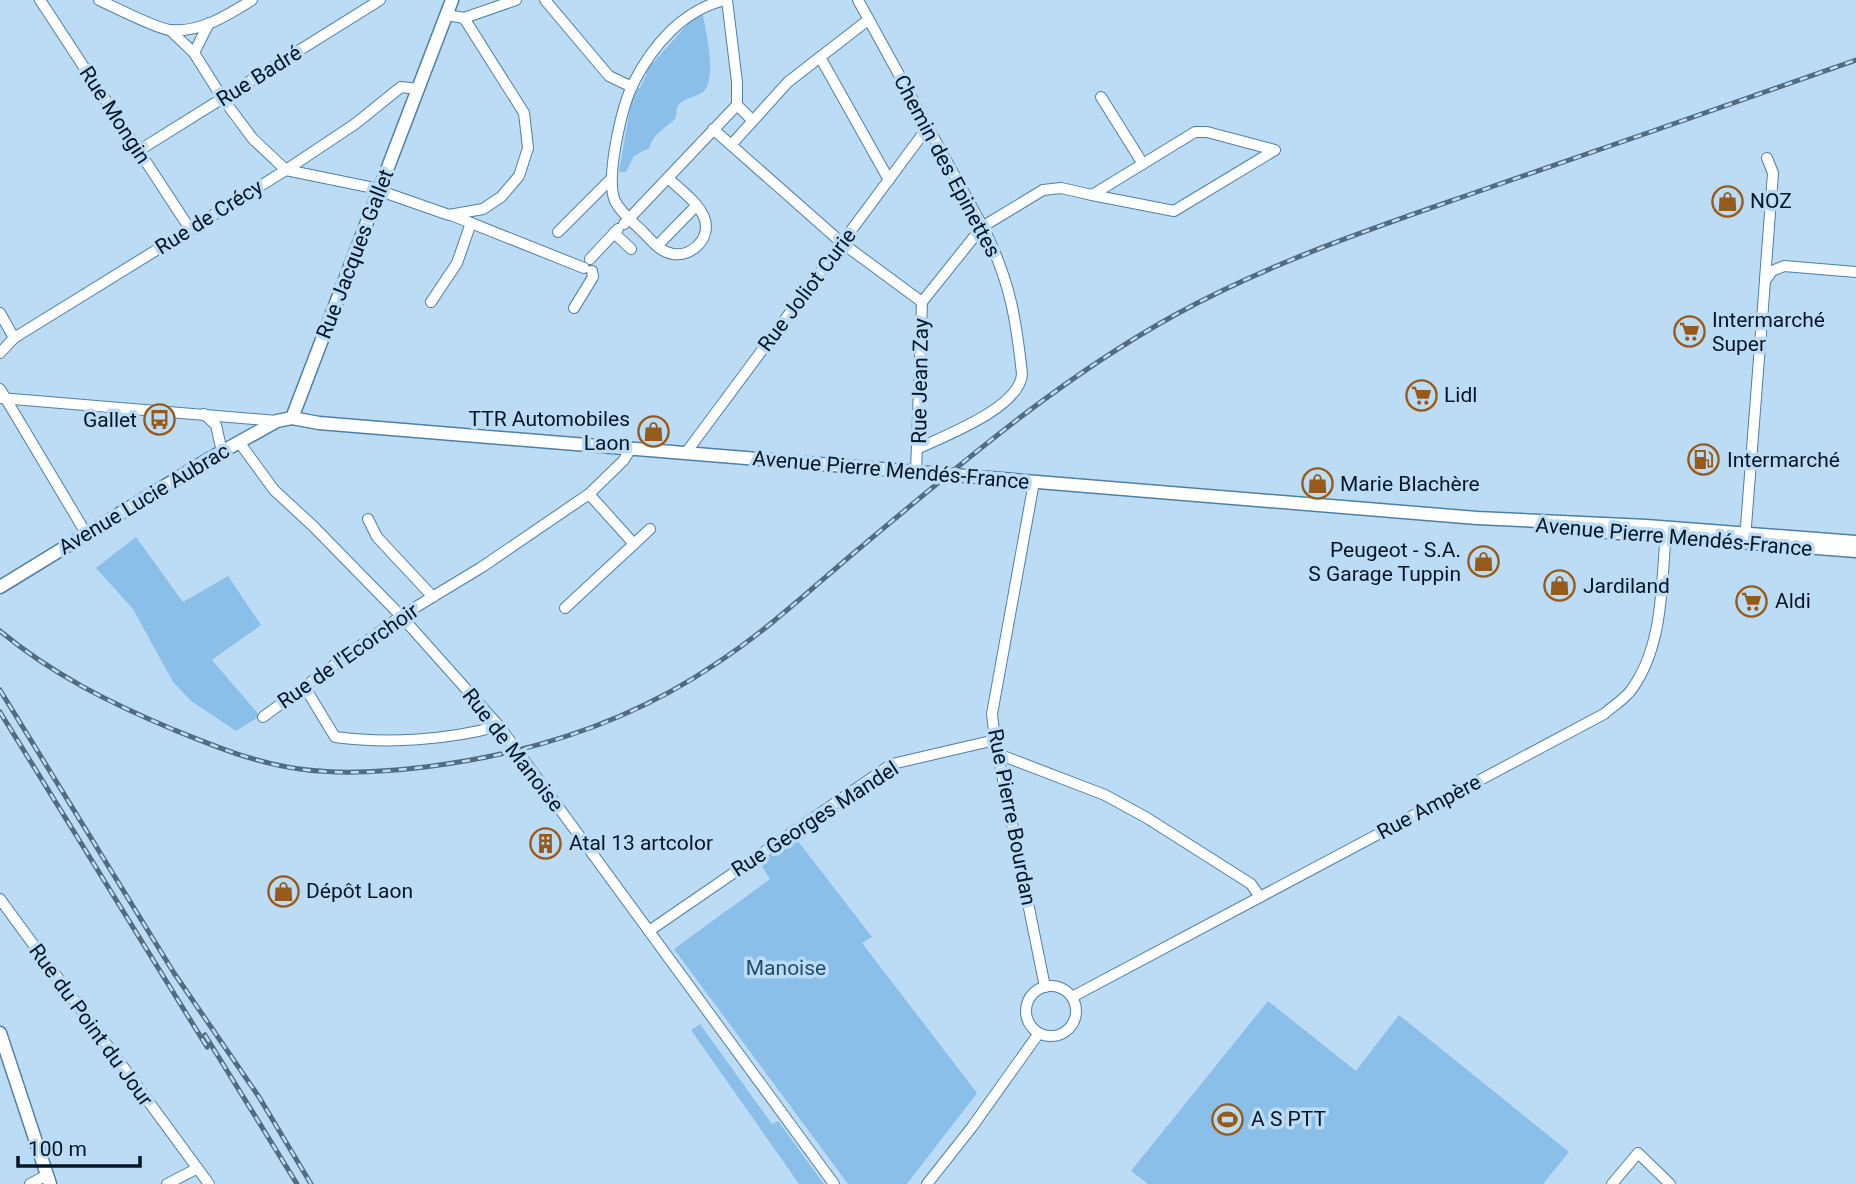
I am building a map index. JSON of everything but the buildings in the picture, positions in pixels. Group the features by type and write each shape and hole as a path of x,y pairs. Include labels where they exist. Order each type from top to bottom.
{"main road":[{"name":"Rue Jacques Gallet","path":"292,418 452,0"},
{"name":"Avenue Lucie Aubrac","path":"0,587 239,442 277,421 292,418"},
{"name":"Avenue Pierre Mendés-France","path":"292,418 319,423 630,450 1477,517 1535,526 1663,532 1856,551"},
{"name":"Avenue Pierre Mendés-France","path":"1745,539 1856,542"},
{"path":"0,1033 49,1179"}],"street":[{"name":"Rue Mongin","path":"41,0 190,229"},
{"path":"99,0 170,30 194,53 223,99 253,139 286,170 379,190 588,266 593,277 574,308"},
{"path":"170,30 192,29 219,20 252,0"},
{"name":"Rue Badré","path":"138,151 380,0"},
{"path":"447,15 464,18 516,0"},
{"path":"545,0 609,76 632,87"},
{"path":"631,249 622,226 611,179 619,130 632,87 644,63 670,32 706,6 726,0 737,82 737,105 753,121"},
{"name":"Chemin des Epinettes","path":"858,0 982,227 1001,268 1015,312 1021,383 1017,390 984,417 919,448"},
{"path":"449,215 483,209 501,197 513,185 524,164 528,148 524,113 464,18"},
{"path":"731,145 789,82 868,20"},
{"path":"194,53 209,23"},
{"path":"820,57 889,180"},
{"name":"Rue de Crécy","path":"0,353 14,338 286,170 355,124 401,87 418,89"},
{"path":"1101,97 1143,164"},
{"path":"588,266 622,226 737,105"},
{"name":"Rue Joliot Curie","path":"685,454 928,127"},
{"path":"713,129 842,243 922,302"},
{"path":"982,227 1044,190 1061,188 1092,195 1174,211 1275,150 1199,131 1092,195"},
{"path":"1745,539 1773,173 1767,158"},
{"path":"622,226 657,247 676,254 690,251 699,245 705,232 705,222 696,206 668,178"},
{"path":"558,232 611,179"},
{"path":"657,247 696,206"},
{"path":"430,302 457,263 483,209"},
{"name":"Rue Jean Zay","path":"916,472 919,448 922,302 982,227"},
{"path":"1765,281 1772,271 1784,266 1856,272"},
{"path":"0,313 14,338"},
{"path":"2,395 277,421"},
{"path":"2,395 87,535"},
{"path":"204,414 216,425 222,452"},
{"name":"Rue de Manoise","path":"239,442 274,491 313,526 401,616 499,726 834,1184"},
{"name":"Rue de l'Ecorchoir","path":"263,717 401,616 482,567 589,494 623,461 630,450"},
{"name":"Rue Pierre Bourdan","path":"1034,482 992,714 1045,987"},
{"path":"589,494 634,544"},
{"name":"Rue de l'Ecorchoir","path":"368,519 377,537 433,597"},
{"path":"565,608 650,529"},
{"name":"Rue Ampère","path":"1072,997 1604,714 1631,691 1647,663 1658,623 1663,532"},
{"path":"304,686 335,737 406,739 459,734 499,726"},
{"name":"Rue Georges Mandel","path":"649,931 892,764 995,740"},
{"path":"998,754 1105,795 1147,818 1251,884 1259,897"},
{"name":"Rue du Point du Jour","path":"0,899 209,1184"},
{"path":"1045,987 1062,988 1072,997 1076,1013 1068,1029 1057,1035 1040,1033 1029,1022 1027,1008 1033,995 1045,987"},
{"path":"927,1184 1040,1033"},
{"path":"1612,1184 1638,1153 1670,1184"},
{"path":"167,1184 196,1169"},
{"path":"30,1184 49,1179"}],"green space":[{"path":"703,15 710,66 708,84 704,91 679,104 675,119 657,135 649,148 634,156 626,172 619,172 632,97 635,88 640,88 647,74 644,71 694,17"},
{"path":"136,537 183,602 228,576 261,625 212,660 260,716 236,731 191,701 173,682 133,609 96,568"},
{"name":"Manoise","path":"794,836 872,937 862,943 977,1093 907,1184 848,1184 674,949 770,879 758,860"},
{"path":"1268,1001 1356,1071 1399,1015 1569,1152 1543,1184 1148,1184 1131,1171"},
{"path":"700,1024 772,1124 778,1121 824,1184 799,1184 691,1030"}],"railway":[{"path":"0,631 40,661 126,709 219,748 283,766 331,772 425,767 503,754 577,733 649,703 735,651 1008,426 1130,341 1211,296 1370,230 1856,60"},
{"path":"0,690 174,973 259,1097 311,1184"},
{"path":"0,712 207,1047"},
{"path":"205,1035 297,1184"}],"place":[{"name":"NOZ","path":"1727,201"},
{"name":"Intermarché Super","path":"1689,332"},
{"name":"Lidl","path":"1421,395"},
{"name":"Gallet","path":"160,420"},
{"name":"TTR Automobiles Laon","path":"653,431"},
{"name":"Intermarché","path":"1704,460"},
{"name":"Marie Blachère","path":"1317,484"},
{"name":"Peugeot - S.A. S Garage Tuppin","path":"1484,562"},
{"name":"Jardiland","path":"1560,586"},
{"name":"Aldi","path":"1752,601"},
{"name":"Atal 13 artcolor","path":"546,843"},
{"name":"Dépôt Laon","path":"283,891"},
{"name":"A S PTT","path":"1228,1119"}]}
